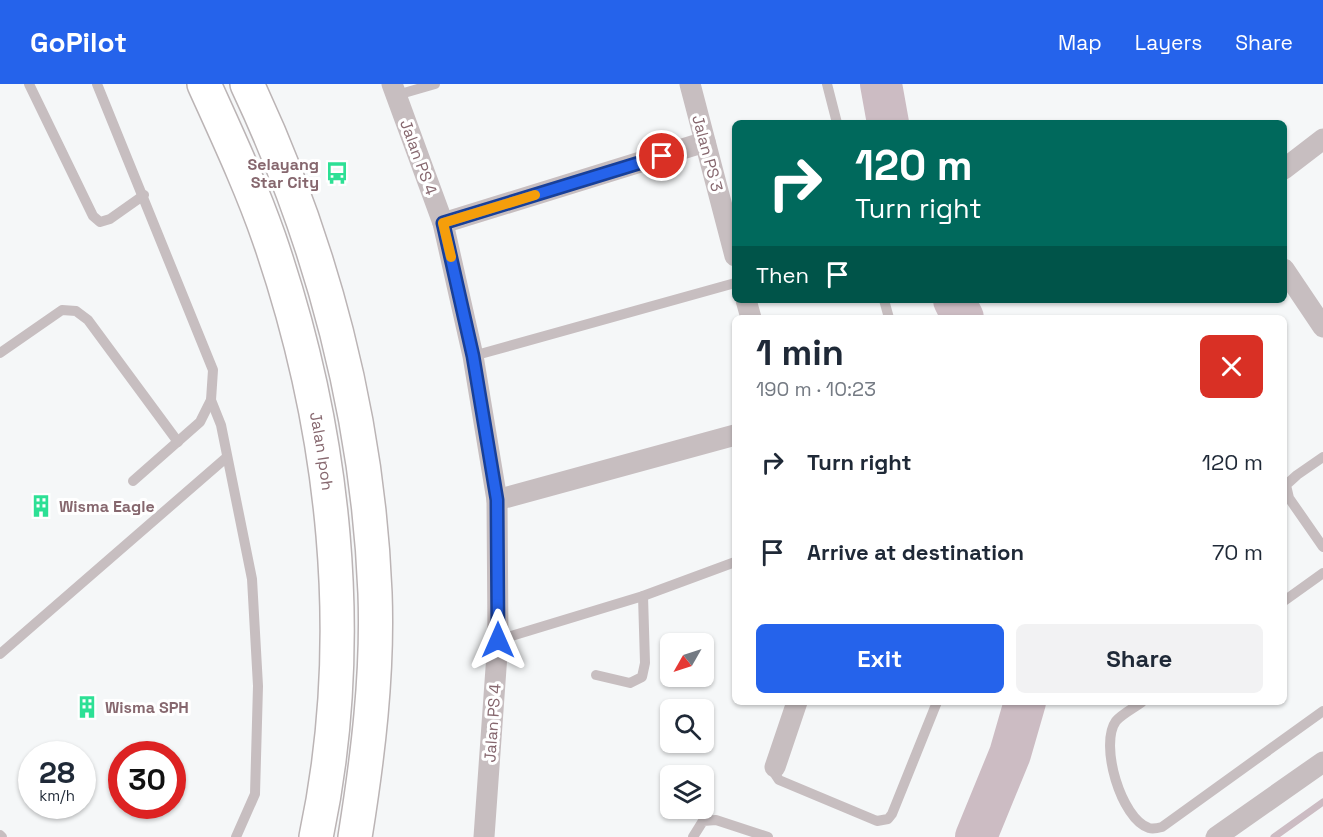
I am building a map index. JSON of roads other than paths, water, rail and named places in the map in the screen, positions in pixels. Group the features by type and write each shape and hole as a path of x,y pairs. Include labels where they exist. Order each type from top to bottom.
{"highway":[{"name":"Jalan Ipoh","path":"204,84 248,182 269,238 288,299 309,381 324,463 334,544 338,636 334,717 325,797 316,837"},
{"path":"247,84 300,212 335,326 346,372 367,498 375,593 374,656 367,760 355,837"}],"street":[{"name":"Jalan PS 3","path":"690,84 732,245"},
{"name":"Jalan PS 4","path":"394,89 443,223 473,356 497,500 498,640 483,837"},
{"path":"1287,167 1323,139"},
{"path":"443,223 705,142"},
{"path":"1287,273 1323,327"},
{"path":"497,500 732,436"},
{"path":"775,767 796,705"},
{"path":"1216,837 1323,762"}],"lane":[{"path":"29,84 93,216 100,222 110,219 144,195"},
{"path":"97,84 144,195 213,370 211,400 200,422 133,481"},
{"path":"394,89 435,84"},
{"path":"827,84 836,120"},
{"path":"473,356 732,284"},
{"path":"0,353 62,310 76,311 88,320 178,442"},
{"path":"211,400 220,425 252,579 258,686 255,794 236,837"},
{"path":"0,654 226,457"},
{"path":"1287,484 1323,457"},
{"path":"1287,489 1289,498 1323,547"},
{"path":"498,640 643,596 732,563"},
{"path":"1287,599 1323,573"},
{"path":"596,675 630,683 642,677 645,663 643,596"},
{"path":"775,767 778,780 877,821 888,819 936,705"},
{"path":"1138,705 1116,721 1111,734 1110,747 1118,786 1125,806 1138,822 1150,829 1162,827 1323,711"},
{"path":"693,837 703,821 716,820 768,837"}],"waterway":[{"path":"881,84 887,120"},
{"path":"956,303 962,315"},
{"path":"976,837 1010,754 1024,705"},
{"path":"1274,837 1323,802"}],"place":[{"name":"Selayang Star City","path":"337,173"},
{"name":"Wisma Eagle","path":"41,506"},
{"name":"Wisma SPH","path":"87,707"}]}
